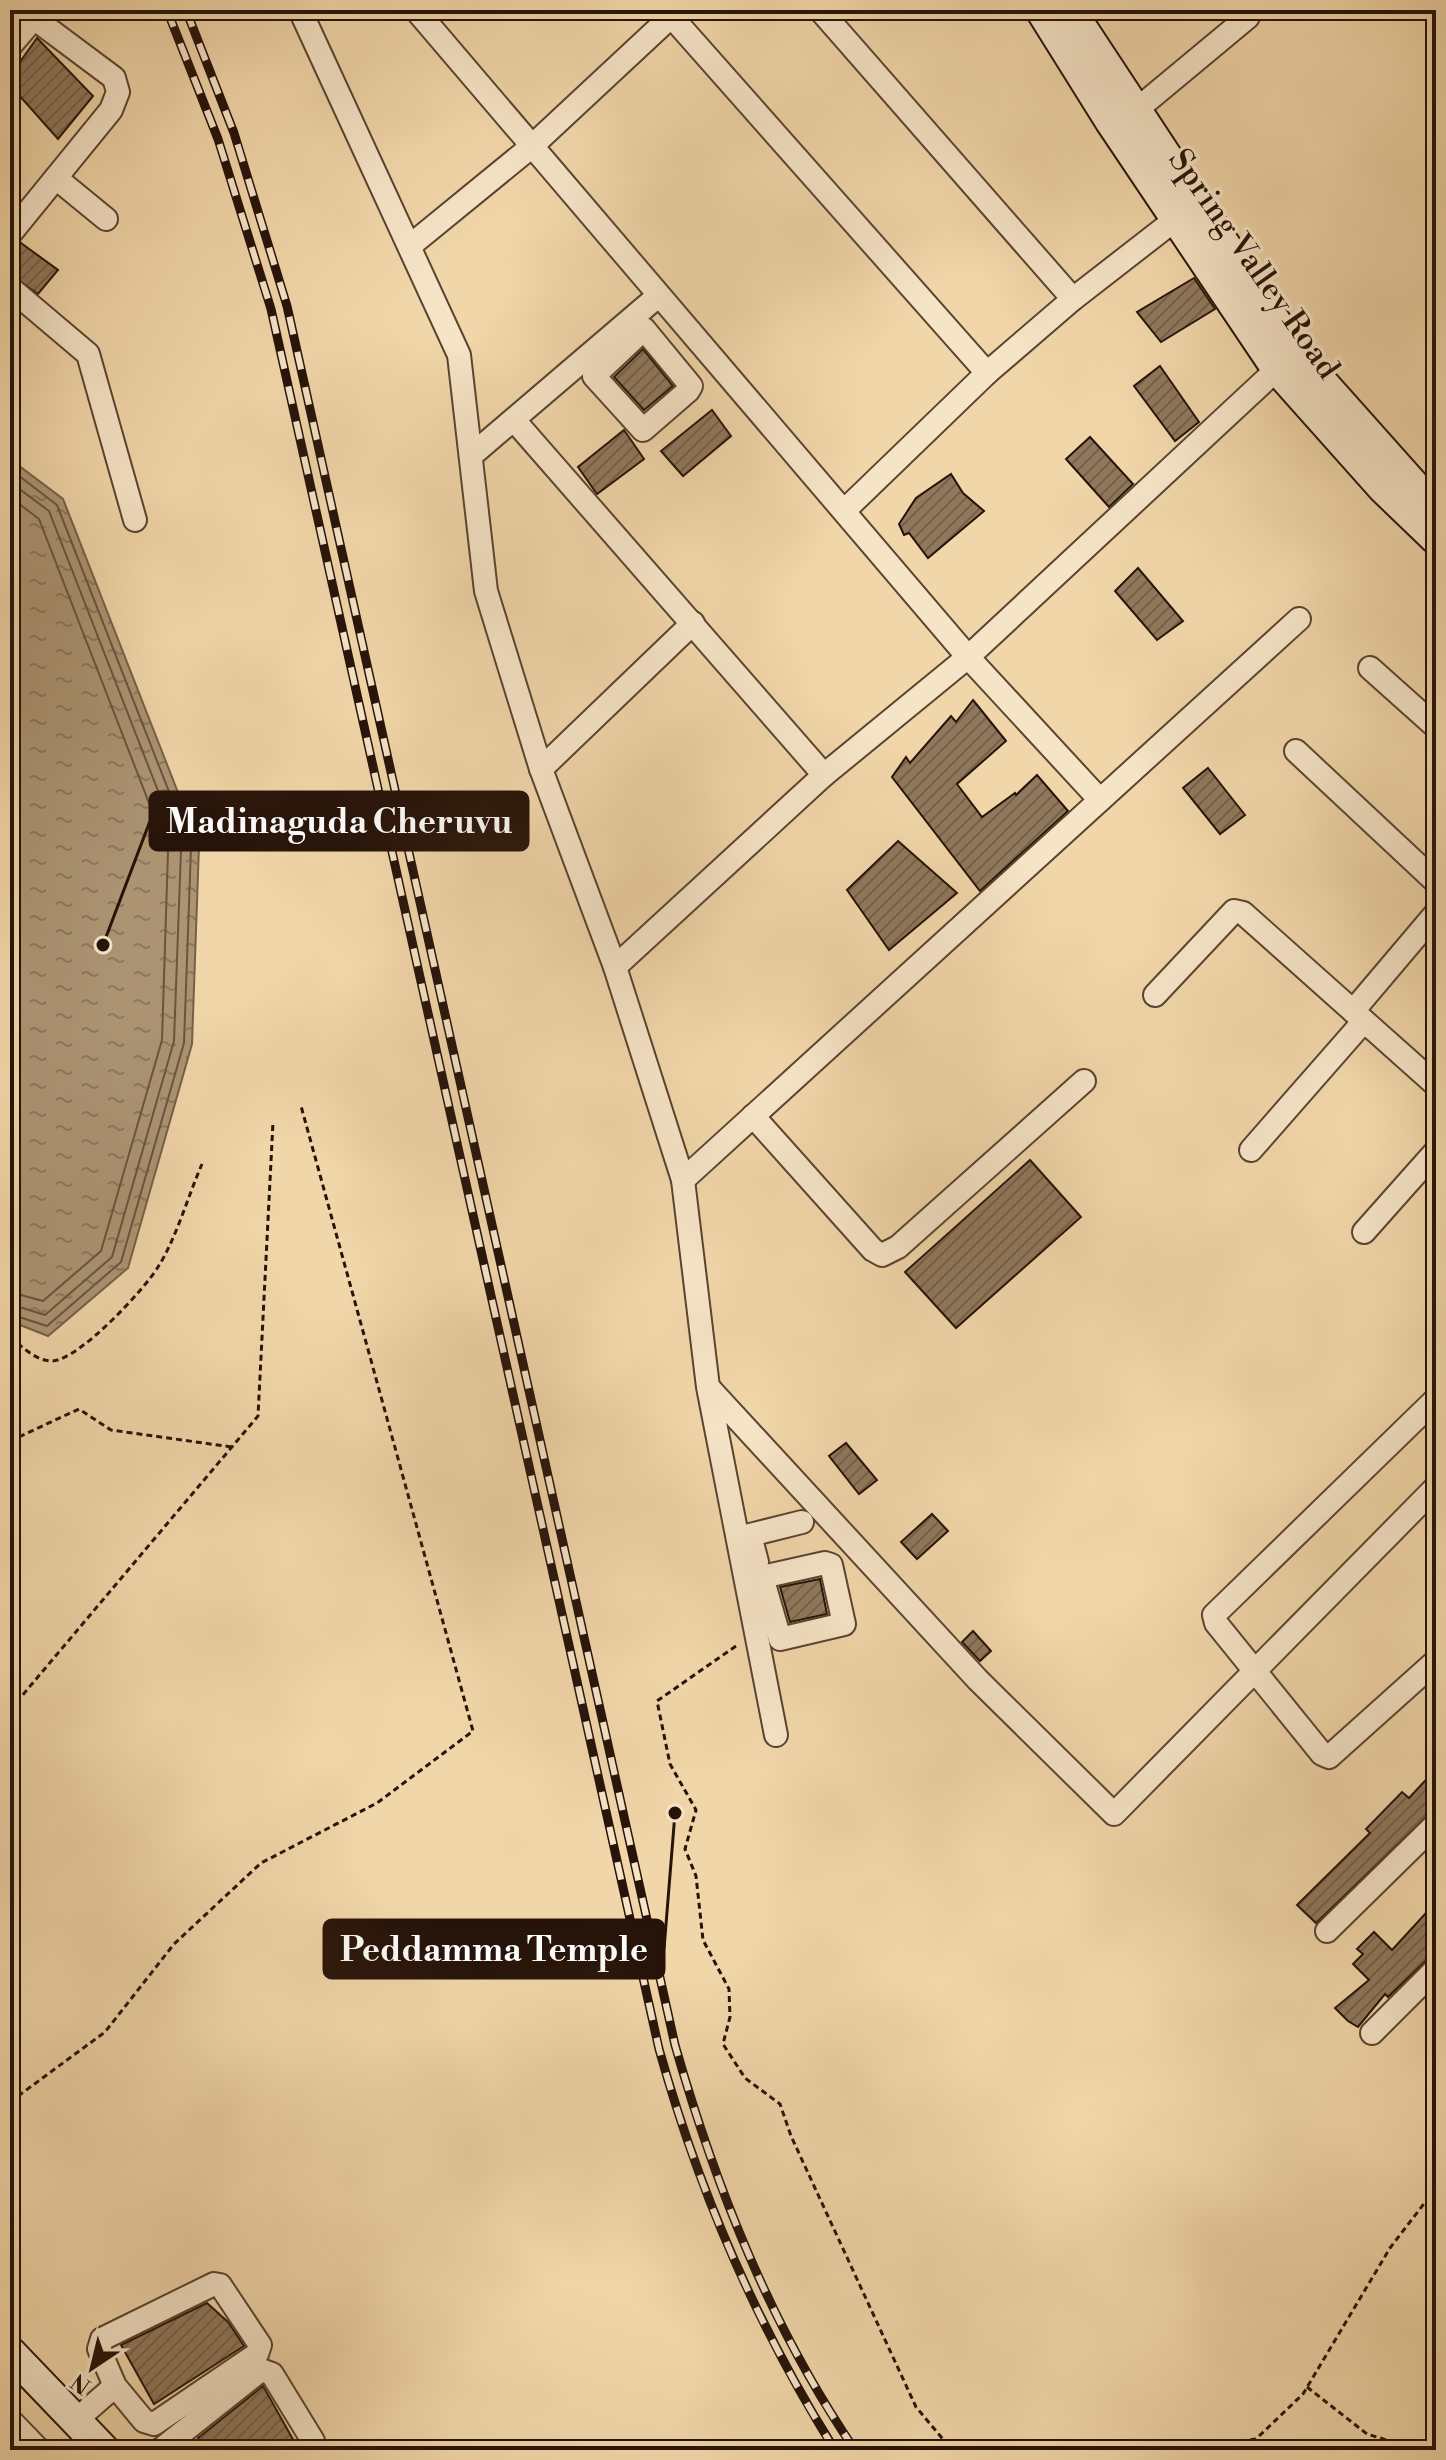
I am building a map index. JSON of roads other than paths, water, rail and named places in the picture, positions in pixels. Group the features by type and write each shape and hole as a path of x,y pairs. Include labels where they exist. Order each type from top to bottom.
{"street":[{"path":"300,10 411,245 459,355 473,454 486,591 541,769 615,967 683,1180 708,1387 755,1575 761,1625 774,1673 780,1720"},
{"path":"416,10 968,657 1100,800"},
{"path":"820,10 1073,299"},
{"name":"Spring Valley Road","path":"1041,10 1176,219 1383,488 1436,539"},
{"name":"Spring Valley Road","path":"1070,10 1135,111 1286,361 1436,510"},
{"path":"1135,111 1248,17 1251,10"},
{"path":"411,245 531,147 675,13 987,373"},
{"path":"10,46 29,14 114,78 118,92 111,110 10,234"},
{"path":"56,178 106,219"},
{"path":"845,510 987,373 1073,299 1176,219"},
{"path":"10,288 88,354 135,520"},
{"path":"473,454 601,356 644,329 663,302"},
{"path":"644,329 691,386 646,429 638,428 595,378 595,372 601,356 663,302"},
{"path":"615,967 824,775 968,657 1286,361"},
{"path":"514,420 824,775"},
{"path":"683,1180 1299,619"},
{"path":"541,769 693,623"},
{"path":"1370,668 1436,727"},
{"path":"1296,751 1436,882"},
{"path":"1155,995 1234,911 1250,919 1436,1085"},
{"path":"1251,1150 1436,913"},
{"path":"753,1116 873,1250 882,1255 898,1247 1084,1081"},
{"path":"1364,1232 1436,1151"},
{"path":"708,1387 978,1680 1114,1814 1436,1487"},
{"path":"1436,1399 1214,1615 1216,1623 1255,1673 1322,1754 1329,1757 1436,1661"},
{"path":"744,1537 802,1522"},
{"path":"755,1575 830,1563 845,1622 841,1627 782,1640 761,1625"},
{"path":"1327,1931 1436,1824"},
{"path":"1372,2033 1436,1969"},
{"path":"214,2284 220,2285 260,2345 257,2354 154,2424 144,2421 115,2386 99,2349 102,2339 214,2284"},
{"path":"10,2352 104,2450"},
{"path":"171,2447 261,2370 266,2370 272,2374 313,2441 313,2450"},
{"path":"10,2374 84,2450"},
{"path":"75,2421 115,2386"},
{"path":"12,2426 39,2450"}],"water":[{"path":"10,459 63,499 199,846 192,1044 128,1268 48,1336 10,1321"}],"railway":[{"path":"167,10 218,139 271,309 659,2049 692,2154 732,2256 780,2354 835,2450"},
{"path":"186,10 234,133 287,306 675,2045 709,2151 749,2255 797,2355 855,2450"}],"place":[{"name":"Madinaguda Cheruvu","path":"103,945"},
{"name":"Peddamma Temple","path":"675,1813"}]}
